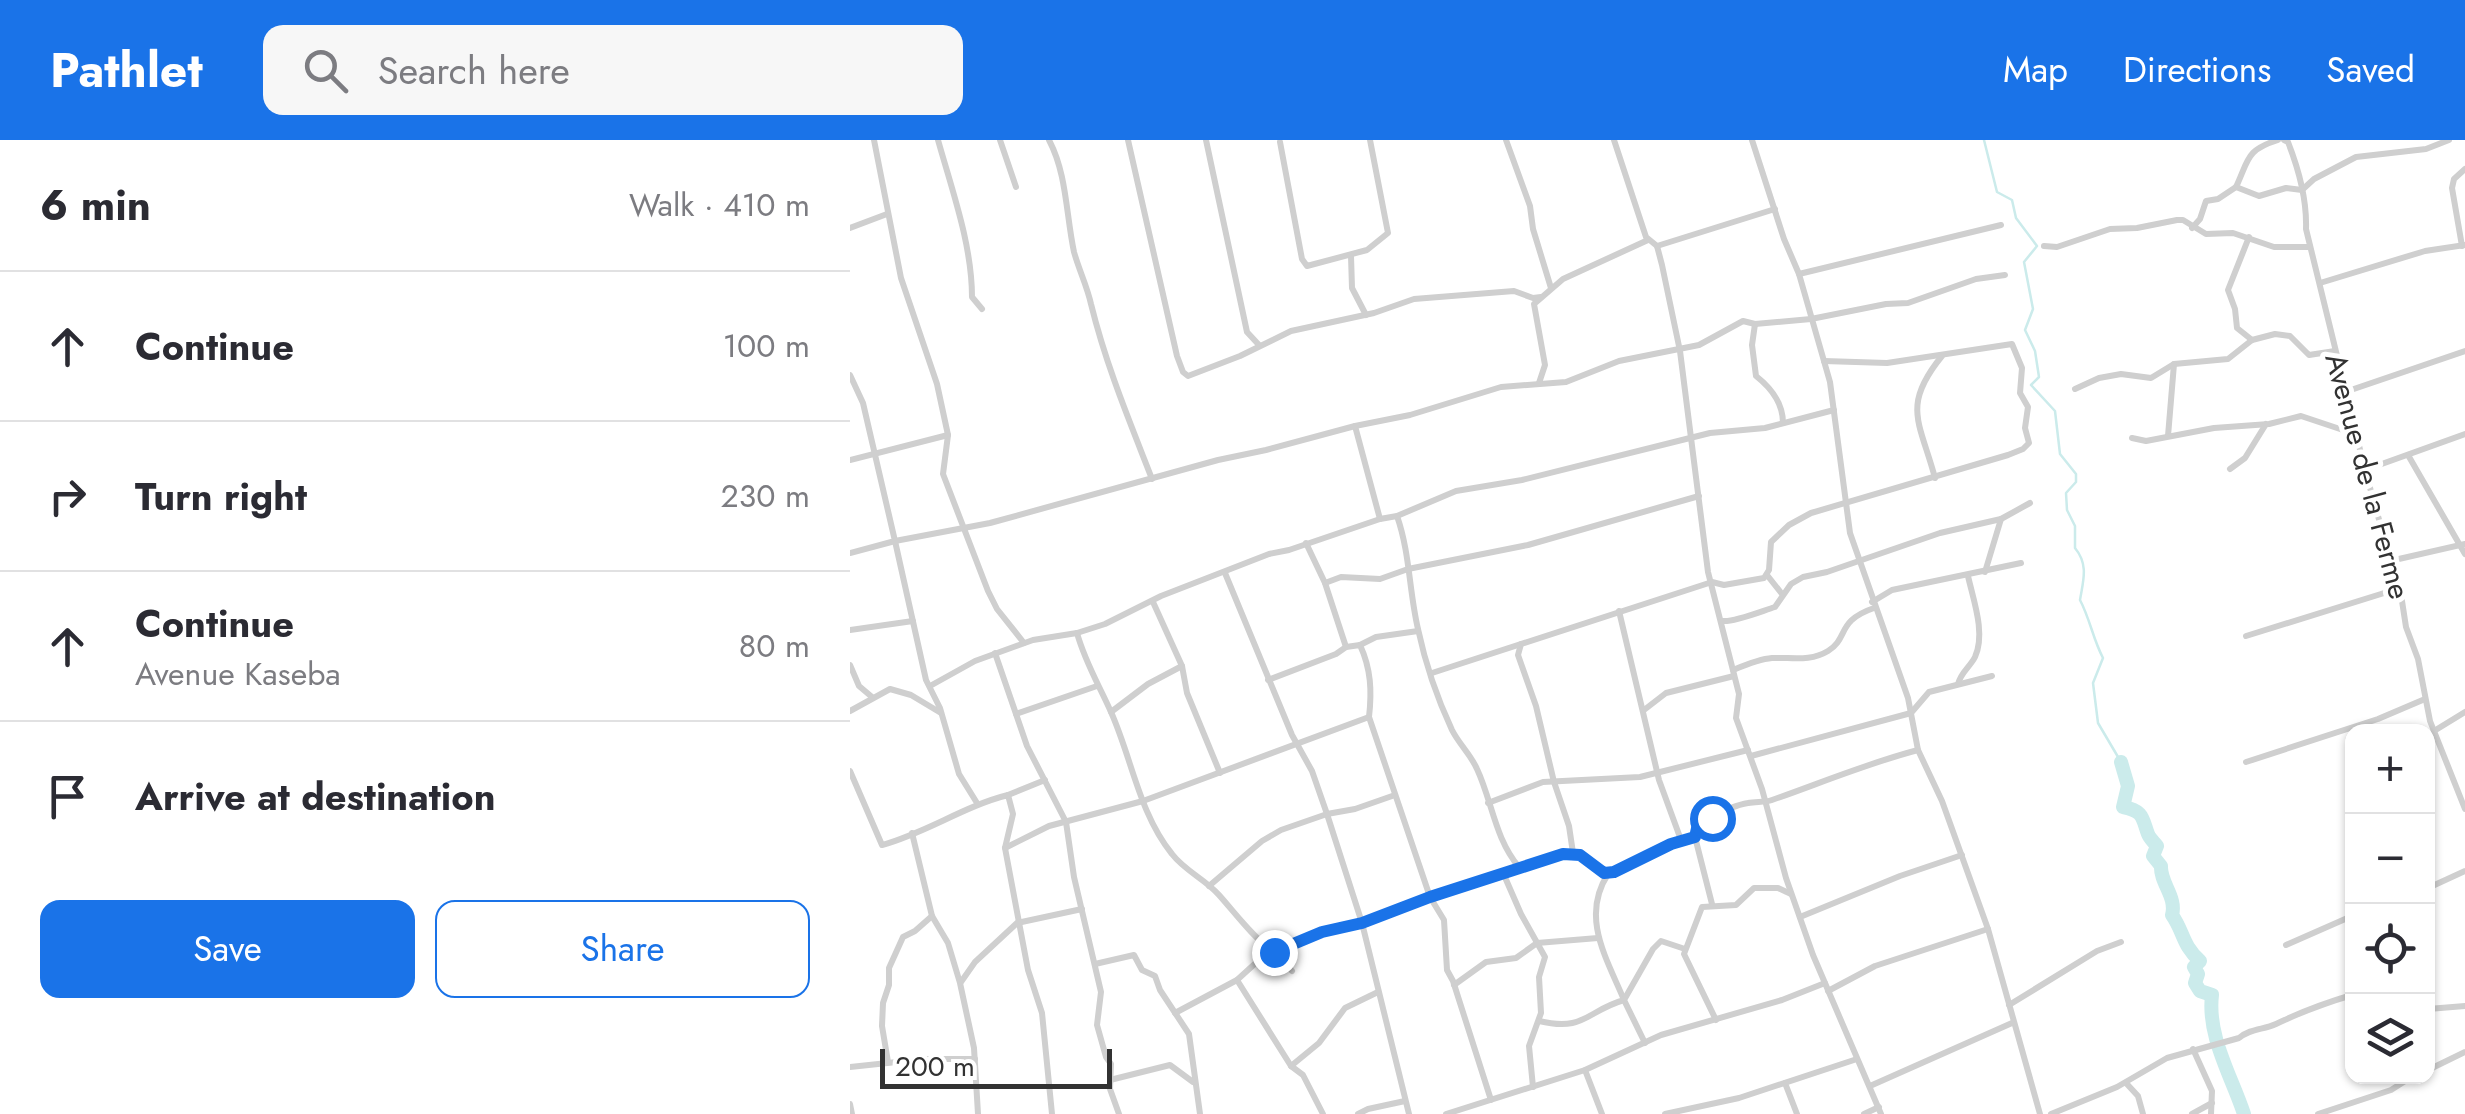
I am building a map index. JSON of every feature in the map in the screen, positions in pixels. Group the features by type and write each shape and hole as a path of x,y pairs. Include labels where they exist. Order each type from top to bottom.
{"street":[{"path":"874,140 900,278 937,384 948,435 943,474 962,530 997,609 1024,643"},
{"path":"938,140 959,214 972,297 982,309"},
{"path":"1000,140 1016,188"},
{"path":"1049,140 1058,155 1074,253 1098,336 1152,479"},
{"path":"1128,140 1183,372 1188,376 1291,331 1366,315 1414,299 1514,291 1541,297"},
{"path":"1206,140 1247,332 1259,344"},
{"path":"1282,141 1302,259 1307,266 1366,250 1388,234 1370,140"},
{"path":"1506,140 1530,206 1532,229 1551,288"},
{"path":"1614,140 1648,240 1657,246 1680,351 1712,582 1739,694 1736,718 1766,802 1792,895 1826,987 1880,1111 1864,1114"},
{"path":"1752,140 1799,274 1824,361 1834,410 1846,521 1911,713 1918,750 1988,929 2040,1114"},
{"path":"2192,228 2200,219 2206,200 2236,187 2249,154 2281,140"},
{"name":"Avenue de la Ferme","path":"2281,140 2294,157 2335,351 2432,724"},
{"path":"2236,187 2260,196 2286,188 2302,190 2356,157 2426,149 2449,140"},
{"path":"2320,283 2424,251 2463,245 2452,188 2454,179 2465,169"},
{"path":"1657,246 1774,209"},
{"path":"850,228 887,214"},
{"path":"2044,246 2057,247 2110,229 2177,220 2212,235 2229,233 2274,247 2310,246"},
{"path":"1799,274 2001,225"},
{"path":"2249,237 2228,290 2237,328 2252,340"},
{"path":"1539,383 1545,365 1534,304 1562,279 1648,240"},
{"path":"1350,256 1352,288 1366,315"},
{"path":"850,553 962,530 1355,426 1410,416 1501,387 1566,382 1620,361 1699,345 1743,321 1754,324 1812,319 1908,303 1976,279 2005,275"},
{"path":"1754,324 1756,376 1768,384 1780,404 1783,423"},
{"path":"2074,388 2115,375 2156,377 2174,364 2228,359 2252,340 2282,334 2293,338 2306,354 2335,351"},
{"path":"1782,594 1767,575 1771,542 1800,518 1935,478 2023,449 2029,443 2028,407 2020,393 2022,368 2012,344 1887,362 1824,361"},
{"path":"2346,392 2465,351"},
{"path":"1935,478 1916,398 1942,355"},
{"path":"2168,436 2174,364"},
{"path":"850,375 863,404 930,686 959,774 976,803"},
{"path":"930,686 996,653 1077,633 1269,554 1397,516 1467,488 1522,480 1620,453 1710,433 1754,430 1834,410"},
{"path":"2132,438 2146,441 2304,416 2356,434"},
{"path":"2230,469 2240,464 2266,424"},
{"path":"1355,426 1380,519"},
{"path":"2366,470 2465,434"},
{"path":"850,460 948,435"},
{"path":"2408,455 2463,544 2465,554"},
{"path":"1326,582 1341,577 1380,579 1408,569 1538,543 1699,496"},
{"path":"1723,622 1775,607 1797,580 1940,533 2001,519 2030,503"},
{"path":"1397,516 1418,631 1452,730 1478,769 1499,833 1519,866"},
{"path":"1985,572 2001,519"},
{"path":"1306,543 1326,582 1346,646"},
{"path":"2390,561 2463,544"},
{"path":"1644,711 1666,693 1770,658 1799,660 1826,652 1851,618 1892,590 2021,563"},
{"path":"1225,573 1327,814 1362,923 1409,1114"},
{"path":"1712,582 1718,586 1732,585 1767,575"},
{"path":"1958,684 1962,671 1974,658 1978,638 1978,618 1968,576"},
{"path":"1432,672 1712,582"},
{"path":"2246,636 2397,589"},
{"path":"1153,602 1182,666 1187,693 1220,773"},
{"path":"1618,611 1658,774 1680,840"},
{"path":"850,630 914,621"},
{"path":"1268,680 1336,654 1346,646 1418,631"},
{"path":"1077,633 1143,801 1169,851 1292,971"},
{"path":"1521,642 1518,655 1569,826 1572,853"},
{"path":"1360,644 1370,674 1370,718 1430,897 1444,920 1447,970 1490,1100"},
{"path":"996,653 1016,714 1066,822 1101,996 1098,1025 1111,1064 1110,1080 1119,1114"},
{"path":"850,665 859,686 872,697"},
{"path":"1111,712 1148,684 1182,666"},
{"path":"1488,803 1536,784 1658,774 1704,759 1749,753 1911,713 1929,692 1992,676"},
{"path":"1016,714 1096,686"},
{"path":"850,711 872,697 895,690 941,713"},
{"path":"2246,762 2378,718 2425,698"},
{"path":"2435,731 2465,712"},
{"path":"1004,848 1049,826 1143,801 1370,718"},
{"name":"Avenue de la Ferme","path":"2435,734 2465,809"},
{"path":"1712,904 1695,837 1703,820 1918,750"},
{"path":"850,771 879,843 884,845 945,822 976,803 1044,780"},
{"path":"1008,795 1013,814 1004,848 1031,980 1042,1013 1052,1114"},
{"path":"1209,886 1281,830 1396,796"},
{"path":"912,834 932,916 948,942 960,983 975,1059 978,1114"},
{"path":"1645,1044 1598,938 1597,902 1608,874 1680,840 1695,837"},
{"path":"1175,1013 1237,980 1272,951 1504,875 1519,866 1572,853 1608,874"},
{"path":"1800,916 1962,856"},
{"path":"2435,885 2465,871"},
{"path":"1504,875 1545,957 1539,978 1539,1020 1529,1046 1533,1087"},
{"path":"1778,888 1786,878"},
{"path":"1716,1020 1684,957 1702,907 1736,905 1754,888 1778,888 1792,895"},
{"path":"960,983 975,962 1018,923 1082,909"},
{"path":"888,1062 882,1015 889,968 903,937 932,916"},
{"path":"2286,945 2345,919"},
{"path":"1446,1114 1474,1110 1490,1100 1586,1070 1661,1035 1826,987 1875,966 1988,929"},
{"path":"1454,985 1486,962 1516,958 1537,943 1598,938"},
{"path":"1539,1020 1559,1026 1580,1023 1624,1000 1652,949 1661,942 1685,949"},
{"path":"2008,1006 2097,951 2120,942"},
{"path":"1095,964 1134,955 1142,970 1155,976 1189,1034 1200,1114"},
{"path":"1237,980 1291,1066 1303,1075 1323,1114"},
{"path":"1291,1066 1318,1043 1345,1008 1378,992"},
{"path":"2051,1114 2126,1083 2155,1064 2193,1049 2238,1038 2248,1030 2274,1025 2290,1015 2345,998"},
{"path":"2435,1008 2465,1006"},
{"path":"1870,1086 2012,1023"},
{"path":"2193,1049 2207,1075 2213,1102 2211,1114"},
{"path":"2435,1067 2465,1052"},
{"path":"850,1067 975,1059"},
{"path":"1666,1114 1732,1100 1858,1060"},
{"path":"1110,1080 1170,1064 1194,1083"},
{"path":"1586,1070 1602,1114"},
{"path":"2126,1083 2138,1096 2143,1114"},
{"path":"1785,1084 1797,1114"},
{"path":"2318,1114 2400,1084"},
{"path":"1358,1114 1368,1108 1406,1101"},
{"path":"2192,1114 2213,1102"},
{"path":"850,1104 852,1114"}],"waterway":[{"path":"1984,140 1997,192 2012,200 2016,218 2037,246 2024,262 2033,309 2025,330 2035,351 2039,377 2031,385 2055,411 2060,454 2076,474 2076,482 2066,493 2067,510 2075,526 2075,548 2084,567 2080,600 2103,658 2093,683 2098,723 2121,762"},
{"path":"2121,762 2128,786 2123,807 2141,816 2157,846 2153,856 2161,866 2172,915 2200,961 2194,967 2198,974 2195,983 2200,991 2212,995 2216,1040 2244,1114"}],"route":[{"path":"1274,952 1298,940 1362,923 1563,854 1580,855 1608,874 1680,840 1695,837 1698,824 1712,818"}]}
